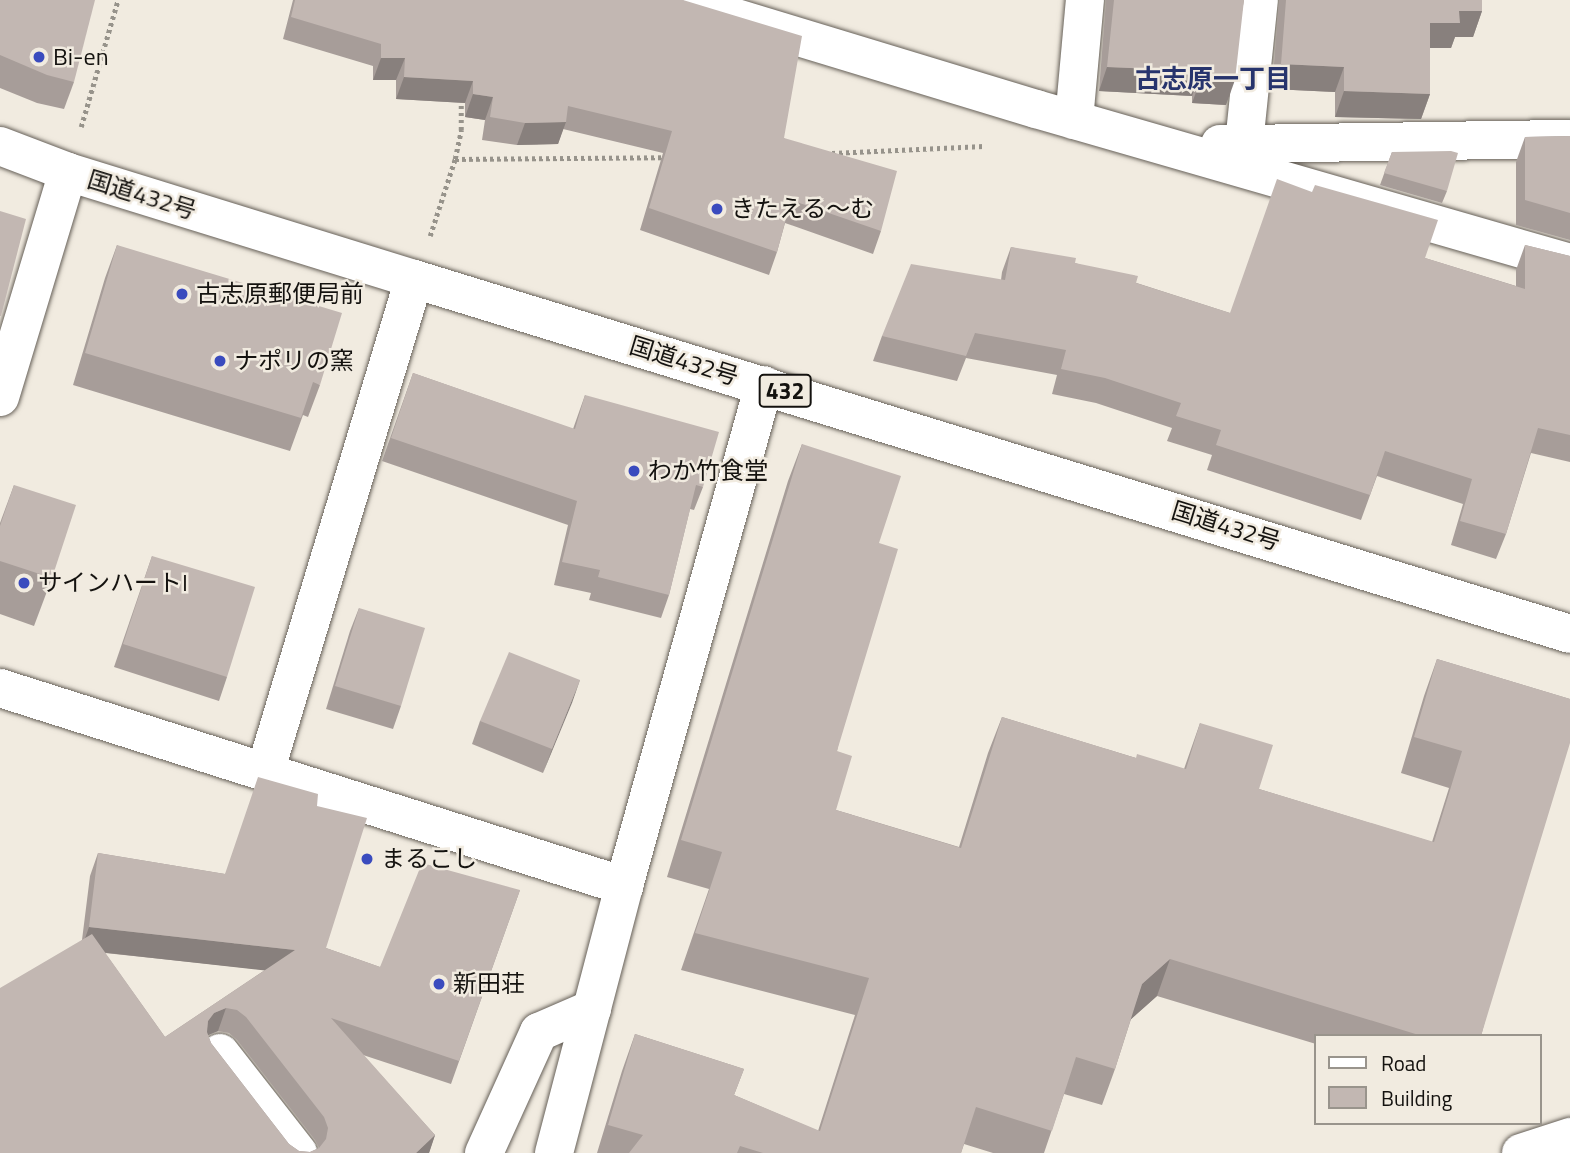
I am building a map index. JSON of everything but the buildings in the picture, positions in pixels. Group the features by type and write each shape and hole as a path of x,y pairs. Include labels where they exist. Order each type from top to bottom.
{"main road":[{"path":"677,0 1074,120 1570,263"},
{"path":"1074,120 1085,0"},
{"path":"1244,144 1259,0"},
{"path":"1155,142 1244,144 1570,139"},
{"name":"国道432号","path":"0,146 68,172 1570,634"},
{"path":"0,397 68,172"},
{"path":"265,772 414,279"},
{"path":"554,1153 624,886 764,385"},
{"path":"0,688 624,886"},
{"path":"484,1153 539,1032 592,1009"},
{"path":"220,1054 298,1153"},
{"path":"1521,1153 1570,1137"}],"path":[{"path":"68,172 118,0"},
{"path":"414,279 455,159 461,131 461,91"},
{"path":"821,153 998,146"},
{"path":"455,159 673,156"}],"place":[{"name":"Bi-en","path":"39,57"},
{"name":"きたえる～む","path":"717,209"},
{"name":"古志原郵便局前","path":"182,294"},
{"name":"ナポリの窯","path":"220,361"},
{"name":"わか竹食堂","path":"634,471"},
{"name":"サインハートI","path":"24,583"},
{"name":"まるこし","path":"367,859"},
{"name":"新田荘","path":"439,984"}],"district":[{"name":"古志原一丁目","path":"1213,79"}]}
